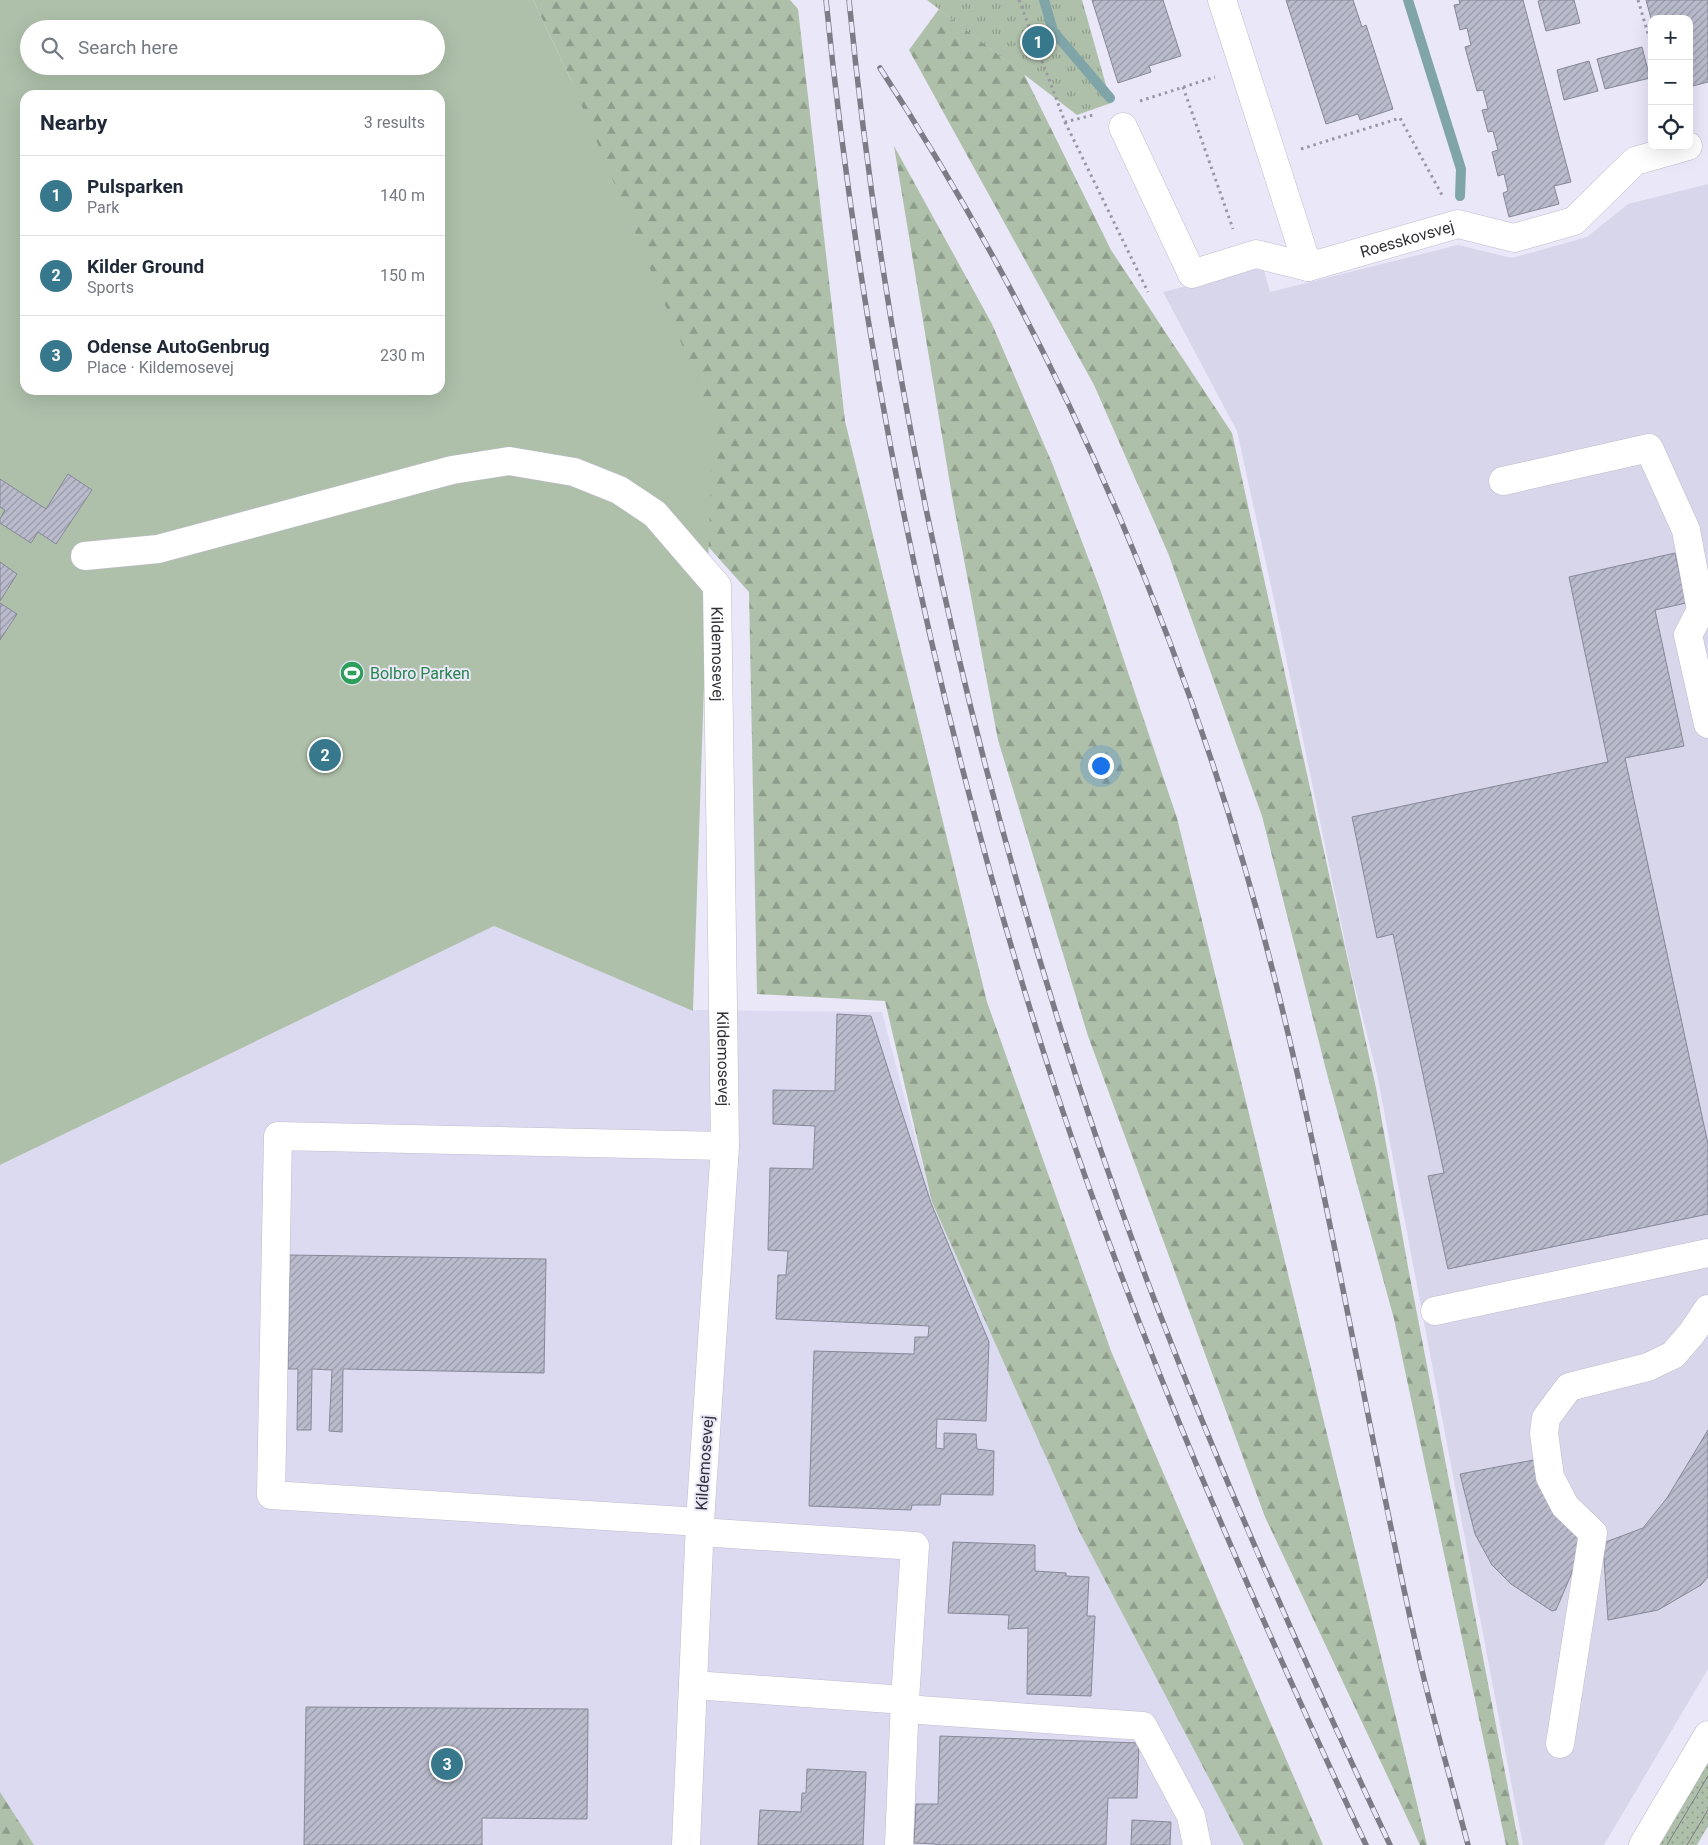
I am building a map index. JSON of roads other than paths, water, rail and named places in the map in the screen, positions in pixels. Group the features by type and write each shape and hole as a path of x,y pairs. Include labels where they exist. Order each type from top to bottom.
{"street":[{"path":"1222,0 1308,267"},
{"path":"1123,127 1192,274 1256,254 1308,267"},
{"name":"Roesskovsvej","path":"1693,145 1708,141"},
{"name":"Roesskovsvej","path":"1308,267 1458,224 1514,238 1574,221 1635,161 1675,150"},
{"path":"1503,481 1649,448 1686,530 1702,610 1688,636 1708,724"},
{"name":"Kildemosevej","path":"85,556 158,549 452,470 509,460 574,472 619,490 656,514 717,586 725,1146 700,1527 686,1845"},
{"path":"700,1527 271,1495 278,1136 725,1146"},
{"path":"1435,1311 1708,1253"},
{"path":"1560,1744 1593,1533 1566,1506 1550,1477 1544,1432 1546,1418 1569,1388 1648,1367 1673,1355 1692,1333 1708,1308"},
{"name":"Kildemosevej","path":"700,1527 915,1546 905,1704 899,1845"},
{"path":"693,1686 1143,1726 1191,1816 1197,1845"},
{"path":"1643,1845 1708,1735"}],"waterway":[{"path":"1044,0 1053,31 1110,98"},
{"path":"1408,0 1461,169 1460,196"}],"tram line":[{"path":"1667,1845 1708,1776"},
{"path":"1687,1845 1708,1810"}],"railway":[{"path":"826,0 842,139 861,277 912,552 942,688 1015,958 1056,1091 1089,1187 1161,1378 1281,1660 1366,1845"},
{"path":"849,0 868,164 892,327 922,490 957,651 997,811 1043,970 1093,1128 1148,1283 1204,1425 1263,1566 1390,1845"},
{"path":"880,68 947,176 1010,288 1068,402 1120,519 1168,638 1211,758 1248,880 1281,1004 1318,1168 1420,1662 1468,1845"}],"place":[{"name":"Pulsparken","path":"1038,42"},
{"name":"Bolbro Parken","path":"352,673"},
{"name":"Kilder Ground","path":"325,755"},
{"name":"Odense AutoGenbrug","path":"447,1764"}]}
